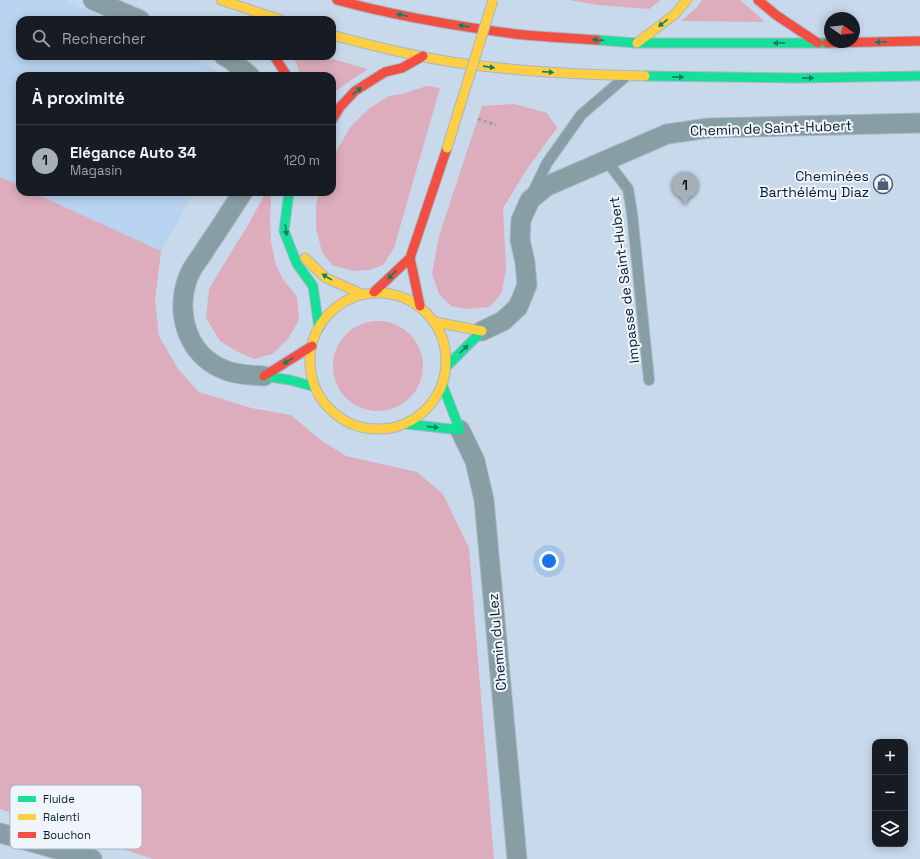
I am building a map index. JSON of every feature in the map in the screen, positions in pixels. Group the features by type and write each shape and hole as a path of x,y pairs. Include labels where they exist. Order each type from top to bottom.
{"main road":[{"path":"219,0 235,15"},
{"path":"219,0 269,16"},
{"path":"337,0 440,23 516,34 637,43 818,44 920,42"},
{"path":"374,292 410,258 447,148 493,0"},
{"path":"637,43 675,14 687,0"},
{"path":"758,0 776,15 818,44"},
{"path":"336,36 423,56 460,63 509,69 627,76 846,78 920,76"},
{"path":"336,114 355,91 385,72 402,68 423,56"},
{"path":"277,60 284,72"},
{"path":"288,196 284,231 298,264 313,286 319,328"},
{"path":"302,250 304,257 326,278 362,294"},
{"path":"410,258 420,306"},
{"path":"374,292 390,293 405,298 420,306 435,322 442,337 446,354 446,367 442,384 436,397 428,408 418,417 406,424 385,429 363,428 343,420 326,405 315,387 311,374 310,360 312,346 319,328 330,313 344,301 362,294 374,292"},
{"path":"435,322 482,331"},
{"name":"Chemin de Saint-Hubert","path":"446,367 482,331"},
{"path":"264,376 312,346"},
{"path":"264,376 290,380 315,387"},
{"name":"Chemin du Lez","path":"442,384 460,430"},
{"path":"406,424 460,430"}],"street":[{"path":"93,0 131,16"},
{"path":"231,60 245,72"},
{"name":"Chemin de Saint-Hubert","path":"482,331 503,321 518,307 527,285 525,262 520,240 521,220 530,200 547,186 667,134 708,128 920,123"},
{"path":"240,196 191,271 183,294 183,320 193,345 208,361 225,371 264,376"},
{"name":"Chemin du Lez","path":"460,430 475,461 484,500 517,859"},
{"path":"0,833 10,836"},
{"path":"57,849 92,859"}],"lane":[{"path":"530,200 546,163 581,115 627,76"},
{"name":"Impasse de Saint-Hubert","path":"606,160 628,189 649,380"}],"path":[{"path":"473,118 496,125"}],"shaded area":[{"path":"0,0 65,0 99,16 16,16 16,60 195,60 219,72 16,72 16,184 0,177"},
{"path":"569,0 661,0 649,9 598,5"},
{"path":"702,0 740,0 765,22 681,21 696,8"},
{"path":"294,60 336,60 368,69 336,91 336,72 299,72"},
{"path":"427,86 440,88 394,248 383,265 369,270 353,271 332,265 322,252 316,228 316,205 318,196 336,196 336,152 351,126 370,108 389,96 402,94"},
{"path":"514,104 547,113 557,128 527,169 503,208 506,268 502,292 490,307 467,309 451,306 439,294 432,274 439,236 482,106"},
{"path":"0,177 16,184 16,196 41,196 161,251 155,301 159,336 178,369 199,392 251,408 291,415 322,441 346,456 417,472 443,494 469,548 494,859 153,859 122,849 142,849 142,785 10,785 10,812 0,809"},
{"path":"41,196 192,196 161,251"},
{"path":"264,196 270,196 271,242 276,265 283,279 297,297 299,320 288,339 272,354 254,359 236,351 220,341 206,318 209,289 246,229"},
{"path":"369,321 387,321 403,328 416,341 423,357 423,375 416,391 403,404 387,411 369,411 353,404 340,391 333,375 333,357 340,341 353,328"}],"traffic: fast":[{"path":"597,40 637,43 824,43"},
{"path":"645,76 800,78 920,76"},
{"path":"288,196 284,231 297,264 313,286 319,328"},
{"path":"446,367 482,331"},
{"path":"264,376 290,380 315,387"},
{"path":"406,424 460,430 442,384"}],"traffic: slow":[{"path":"221,0 269,16"},
{"path":"447,148 493,0"},
{"path":"637,43 675,14 687,0"},
{"path":"336,36 399,52 466,64 555,73 645,76"},
{"path":"305,258 326,278 362,294"},
{"path":"371,293 385,293 404,298 416,304 431,318 441,335 445,348 446,361 445,374 441,387 435,399 421,414 416,418 398,426 385,429 371,429 352,424 340,418 325,404 321,399 313,381 310,368 310,354 315,335 321,323 335,308 340,304 358,296 371,293"},
{"path":"435,322 482,331"}],"traffic: jam":[{"path":"337,0 403,16 470,28 525,35 597,40"},
{"path":"758,0 776,15 818,43"},
{"path":"860,42 920,41"},
{"path":"336,114 355,91 385,72 402,68 423,56"},
{"path":"277,60 284,72"},
{"path":"374,292 410,258 447,148"},
{"path":"410,258 420,306"},
{"path":"264,376 312,346"}],"place":[{"name":"Cheminées Barthélémy Diaz","path":"883,184"},
{"name":"Elégance Auto 34","path":"685,205"}]}
